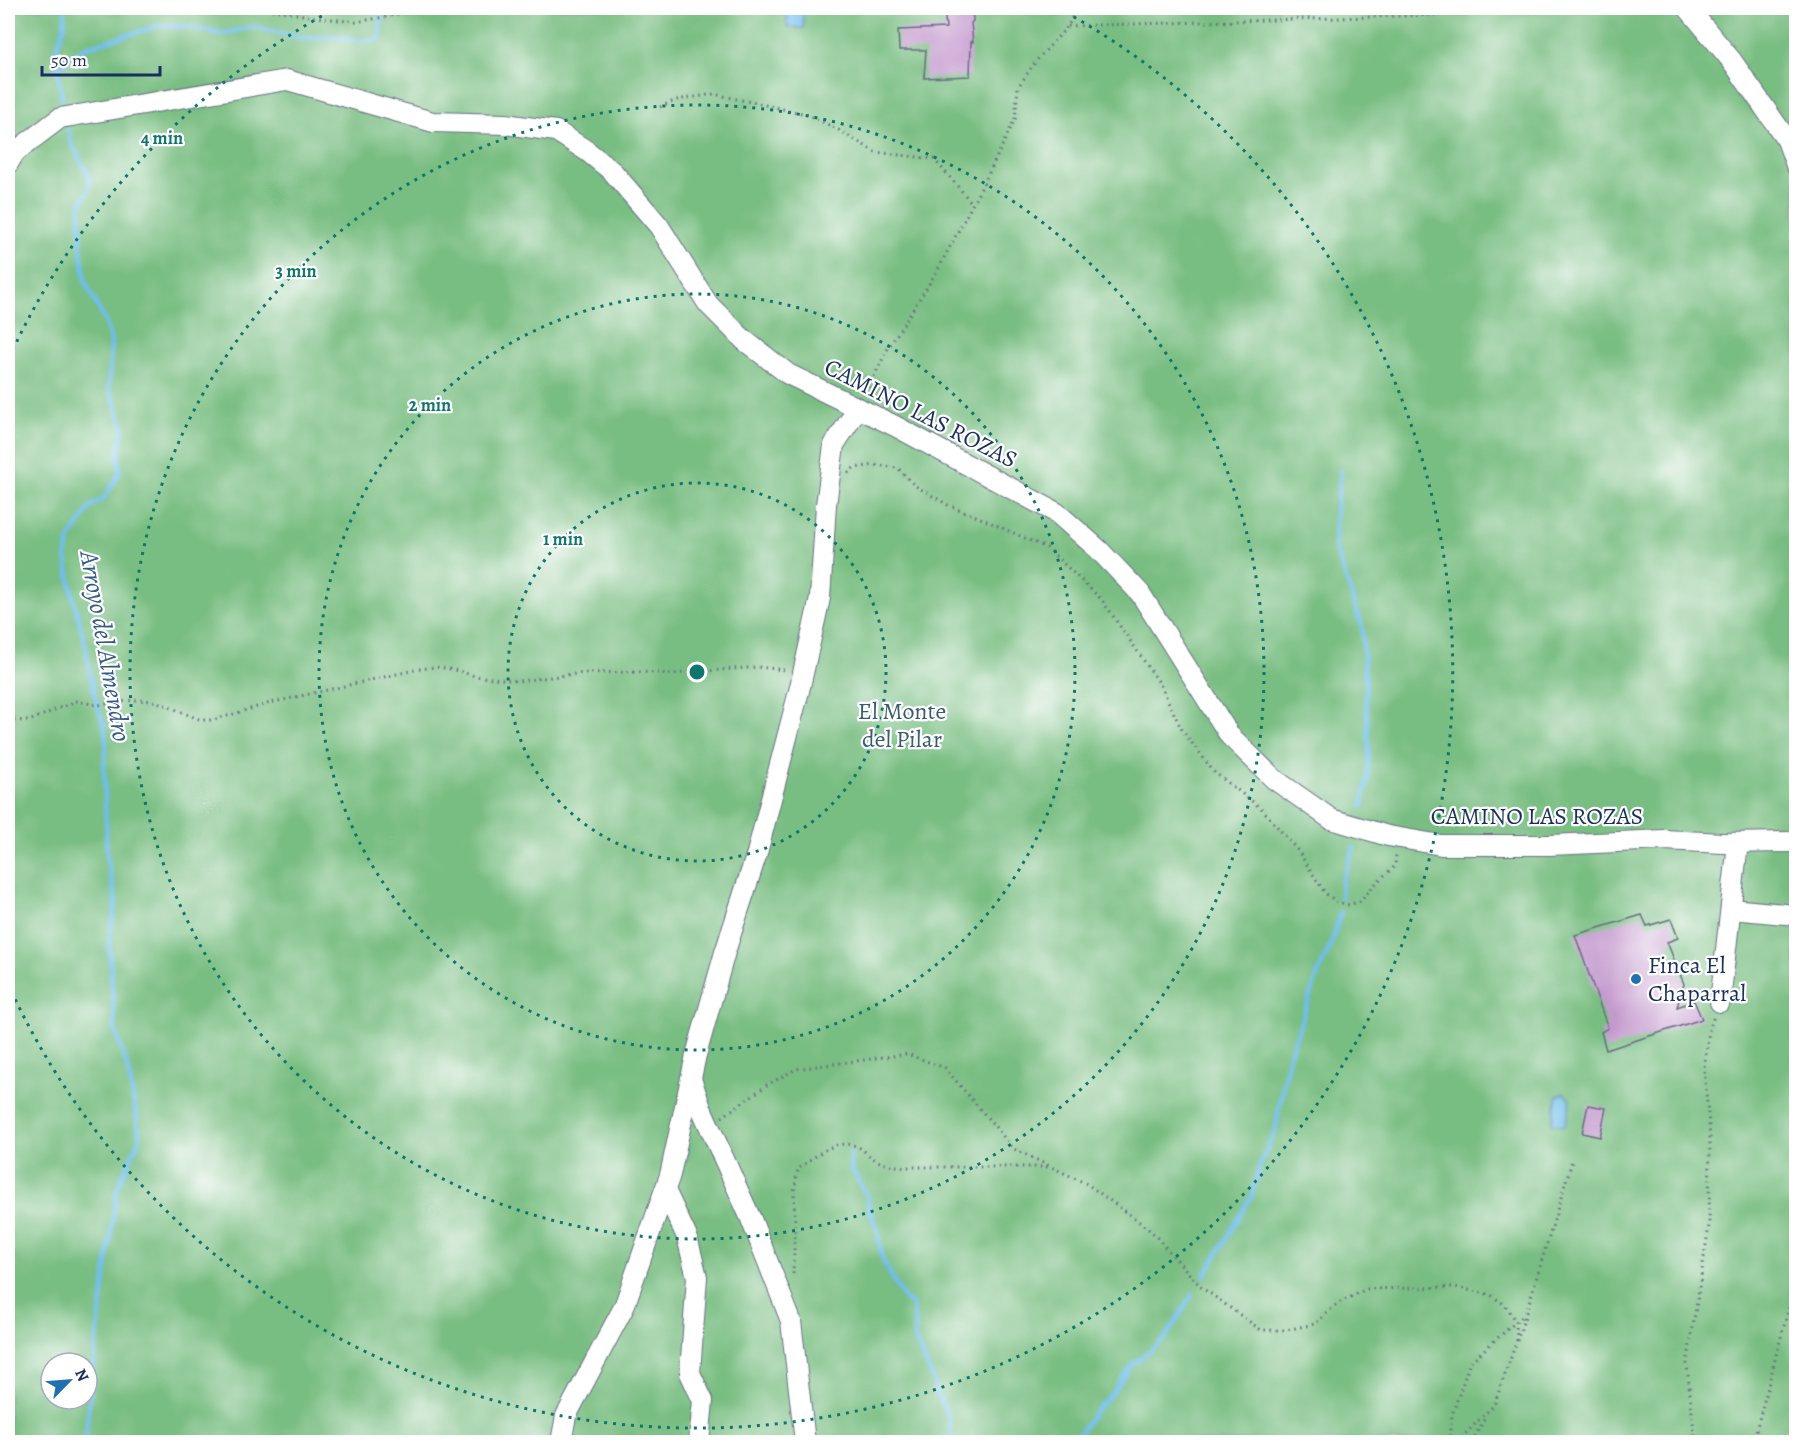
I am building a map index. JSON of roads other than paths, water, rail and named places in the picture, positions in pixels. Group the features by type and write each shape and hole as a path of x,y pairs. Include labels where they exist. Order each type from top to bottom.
{"street":[{"path":"1688,8 1732,61 1787,140 1797,165"},
{"name":"CAMINO LAS ROZAS","path":"8,164 15,152 60,118 287,80 433,122 506,124 556,131 587,151 613,172 659,226 708,304 744,340 788,374 858,408 1058,513 1099,550 1140,593 1230,736 1274,779 1331,819 1397,838 1442,845 1550,845 1665,840 1738,843 1797,842"},
{"path":"561,1443 566,1416 624,1307 670,1175 696,1055 725,952 757,853 820,598 834,445 858,408"},
{"path":"1720,1002 1738,843"},
{"path":"1731,909 1797,915"},
{"path":"691,1077 791,1321 805,1443"},
{"path":"665,1190 687,1238 697,1277 690,1373 703,1401 699,1443"}],"water":[{"path":"788,8 802,8 804,28 787,27"},
{"path":"1564,1093 1571,1099 1565,1126 1552,1123 1557,1096"}],"waterway":[{"name":"Arroyo del Almendro","path":"62,99 55,52 64,28 65,8"},
{"path":"57,67 71,59 83,48 158,26 188,27 221,34 254,27 307,39 329,36 361,41 380,39 381,8"},
{"name":"Arroyo del Almendro","path":"68,130 71,143 89,176 90,188 80,208 81,251 86,284 106,323 111,341 109,389 123,429 119,451 119,475 103,499 90,507 69,540 66,558 97,705 105,728 107,858 116,902 109,940 115,1030 128,1069 140,1137 117,1189 85,1442"},
{"path":"1341,470 1335,546 1362,627 1369,747 1368,777 1362,806"},
{"path":"1341,899 1342,881 1354,847"},
{"path":"1205,1275 1252,1195 1260,1164 1275,1131 1288,1059 1341,912"},
{"path":"850,1153 851,1168 868,1197 868,1205 878,1233 882,1259 905,1301 912,1304 914,1337 949,1418 952,1442"},
{"path":"1073,1442 1130,1367 1166,1337 1192,1295"}],"place":[{"name":"Finca El Chaparral","path":"1636,979"}],"park label":[{"name":"El Monte del Pilar","path":"902,725"}]}
